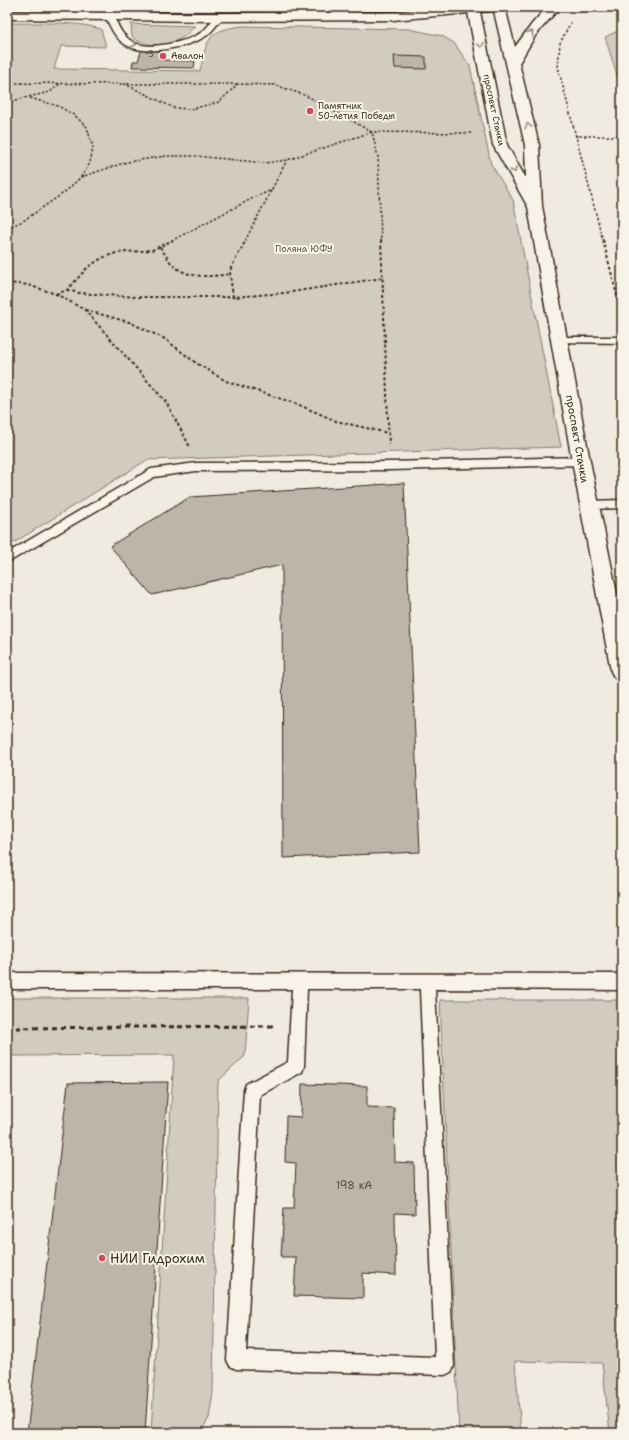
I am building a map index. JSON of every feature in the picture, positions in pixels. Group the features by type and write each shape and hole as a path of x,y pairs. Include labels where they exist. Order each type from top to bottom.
{"main road":[{"path":"7,16 219,18 491,7"},
{"name":"проспект Стачки","path":"499,7 532,145 535,206 581,461 622,671"},
{"path":"512,63 526,39 539,22 554,7"},
{"name":"проспект Стачки","path":"474,8 500,145 535,206"}],"lane":[{"path":"110,17 116,32 130,44 167,48 177,46 204,34 219,18"},
{"path":"560,340 622,340"},
{"path":"7,559 151,473 196,467 390,466 581,461"},
{"path":"590,505 622,504"},
{"path":"300,980 296,1066 252,1090 236,1360 445,1366 428,981"},
{"path":"7,981 300,980 622,982"}],"path":[{"path":"573,7 577,12"},
{"path":"577,12 622,10"},
{"path":"577,12 560,43 558,67 622,315"},
{"path":"7,83 275,85 307,96 372,132 378,157 390,466"},
{"path":"7,102 30,98 50,92 62,83"},
{"path":"125,84 174,108 191,109 219,102 238,84"},
{"path":"7,228 23,221 65,192 81,177 90,163 93,148 87,127 74,115 58,106 30,98"},
{"path":"81,177 127,162 166,156 196,156 265,163 287,160 372,132 472,133"},
{"path":"576,136 622,136"},
{"path":"233,297 230,274 231,268 287,160"},
{"path":"56,294 67,290 88,267 102,258 116,253 152,250 160,247 255,196 272,190"},
{"path":"160,247 172,263 181,270 198,276 214,277 230,274"},
{"path":"67,290 79,293 136,297 233,297 285,293 382,278"},
{"path":"7,283 28,285 56,294 85,310 129,322 165,339 196,363 226,381 297,404 336,421 388,433"},
{"path":"85,310 166,402 195,455 196,467"},
{"path":"7,1028 298,1025"}],"shaded area":[{"path":"227,1426 405,1429 405,1433 223,1433"}],"green space":[{"name":"Поляна ЮФУ","path":"7,23 67,23 101,29 106,47 61,46 54,69 200,71 207,44 211,38 222,30 243,26 409,29 442,36 454,43 470,66 491,164 513,200 561,447 147,460 7,547"},
{"path":"131,24 195,26 185,36 178,40 167,44 154,45 142,43 136,40 132,36"},
{"path":"622,29 622,92 605,37"},
{"path":"7,998 249,998 245,1056 218,1081 213,1392 209,1418 200,1433 151,1433 174,1055 7,1056"},
{"path":"440,1000 622,1000 622,1433 610,1433 602,1363 515,1361 521,1433 459,1433"}],"building":[{"path":"142,48 163,48 161,60 195,61 194,68 132,67 133,61 138,61"},
{"path":"394,56 426,57 426,69 395,68"},
{"path":"404,483 420,852 283,858 282,565 152,595 110,546 190,497"},
{"name":"НИИ Гидрохим","path":"168,1082 145,1433 27,1433 68,1083"},
{"path":"302,1084 367,1086 367,1107 394,1108 395,1162 414,1163 415,1214 395,1213 396,1275 363,1273 363,1298 294,1296 296,1257 281,1257 284,1208 294,1208 296,1163 285,1162 286,1116 301,1117"}],"place":[{"name":"Авалон","path":"163,56"},
{"name":"Памятник 50-летия Победы","path":"310,111"},
{"name":"НИИ Гидрохим","path":"102,1258"}]}
